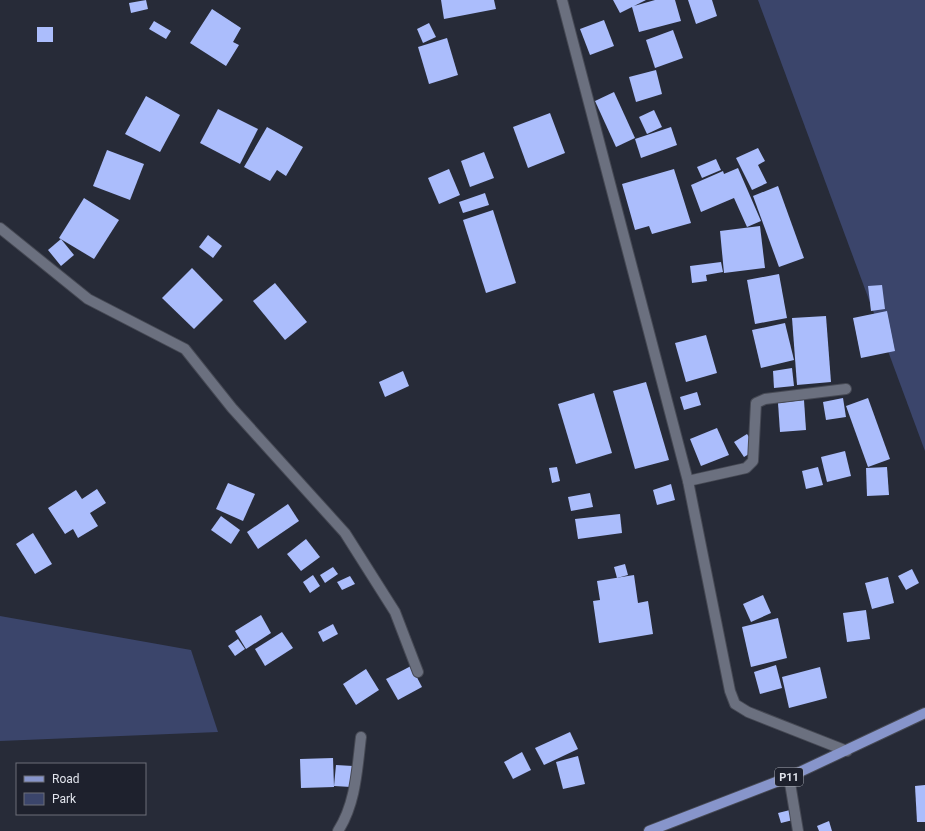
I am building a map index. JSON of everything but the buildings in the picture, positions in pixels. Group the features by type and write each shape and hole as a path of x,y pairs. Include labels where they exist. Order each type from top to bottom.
{"main road":[{"name":"P11","path":"649,831 789,778 925,713"}],"street":[{"path":"562,0 688,481 730,691 735,704 748,712 846,751"},
{"path":"0,228 88,299 185,349 232,408 346,533 394,612 418,672"},
{"path":"688,481 746,468 753,461 756,403 765,399 846,389"},
{"path":"338,831 345,821 353,798 361,738"},
{"path":"789,778 798,831"}],"green space":[{"path":"758,0 925,0 925,451"},
{"path":"0,616 191,650 218,732 0,741"}]}
